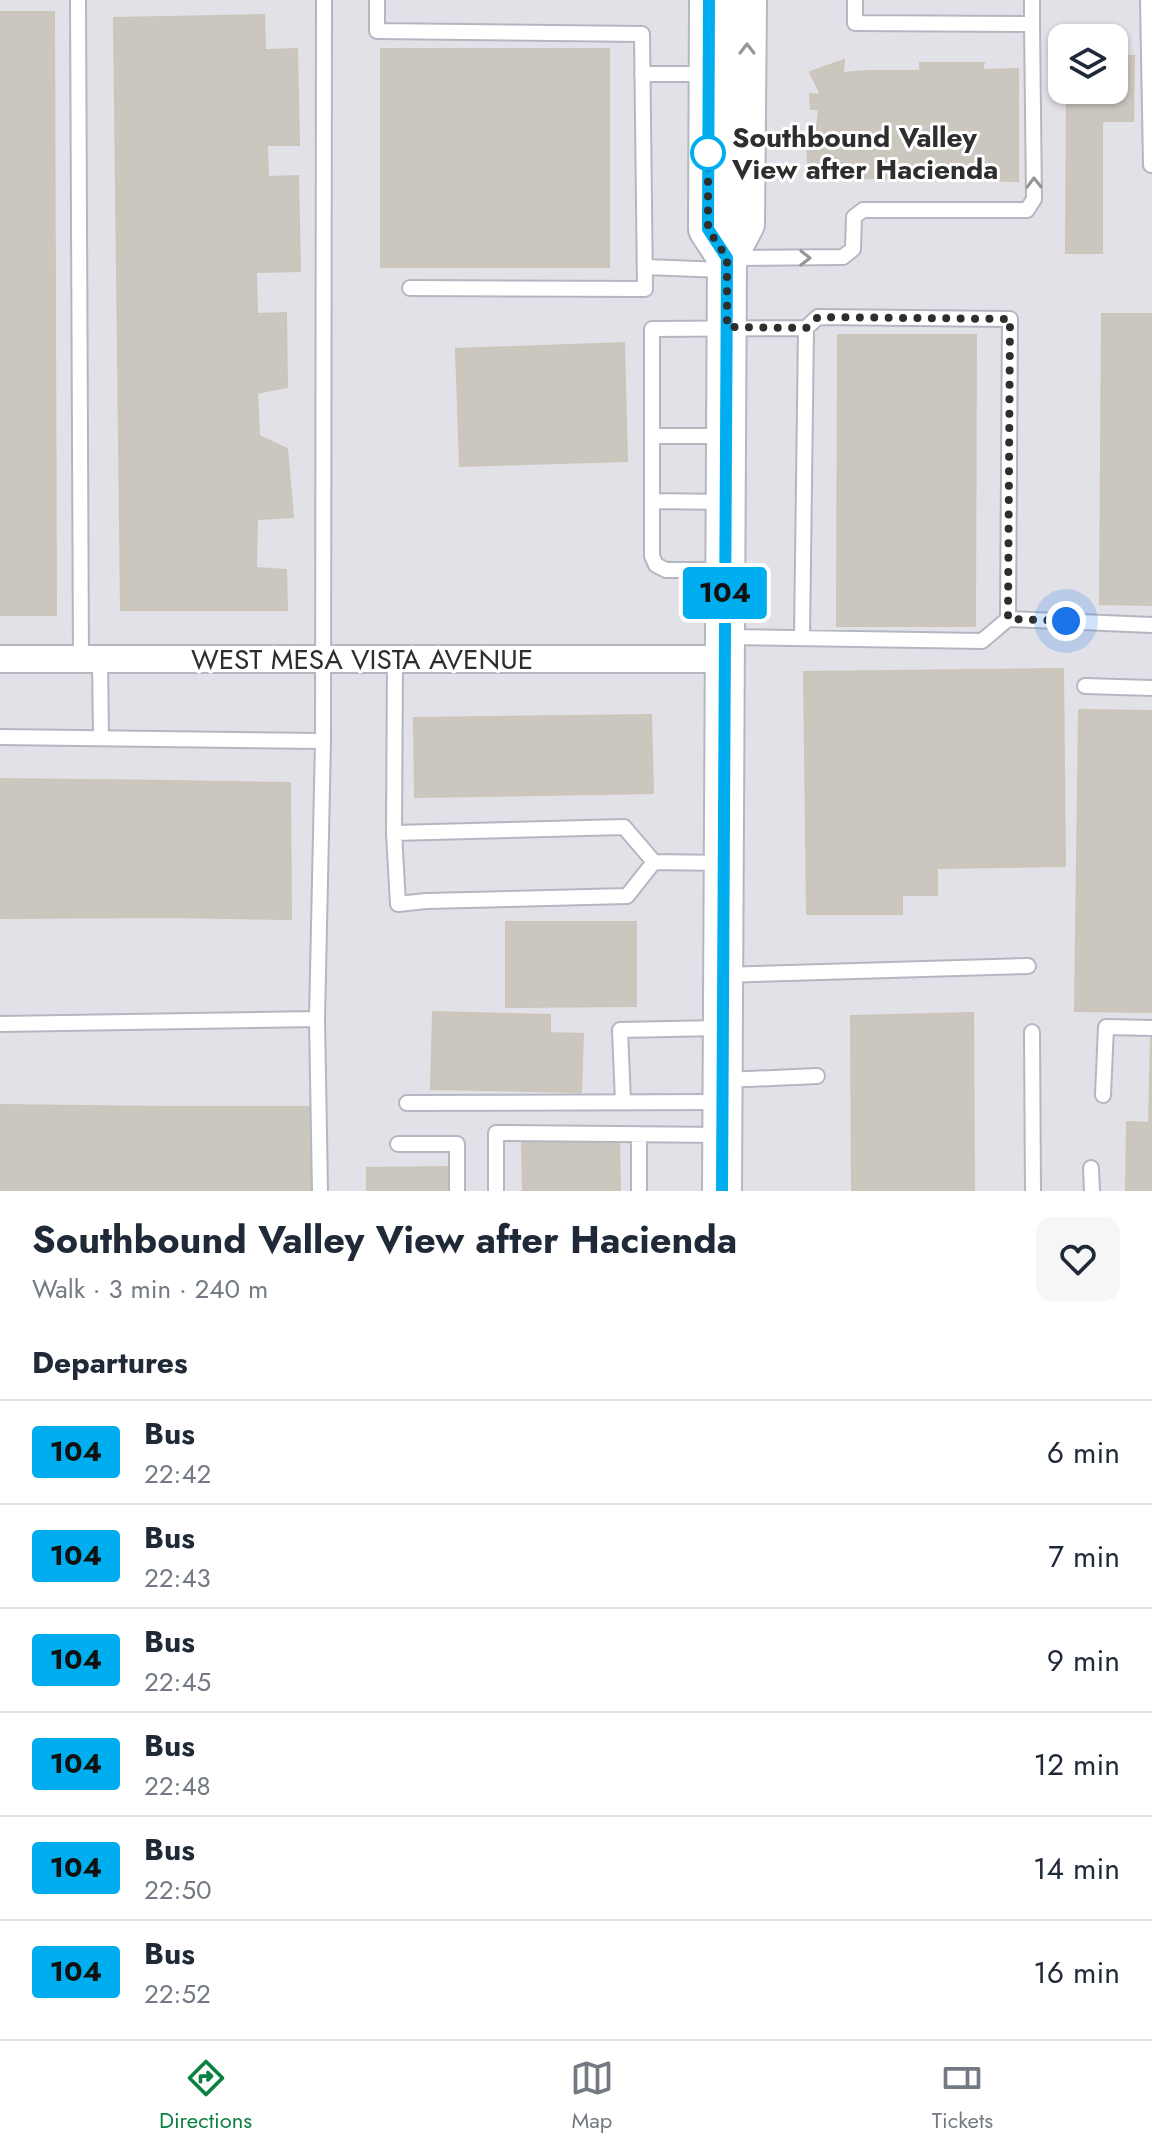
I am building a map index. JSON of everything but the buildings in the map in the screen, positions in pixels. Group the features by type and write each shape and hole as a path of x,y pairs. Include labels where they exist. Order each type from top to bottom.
{"main road":[{"path":"709,0 708,229 727,264"},
{"path":"722,1191 727,264 745,224 747,0"}],"street":[{"name":"WEST MESA VISTA AVENUE","path":"0,659 395,659 725,648"}],"lane":[{"path":"78,0 90,659 101,738"},
{"path":"320,1191 317,1019 325,659 324,0"},
{"path":"377,0 377,31 642,34 645,289 410,288"},
{"path":"855,0 855,23 1032,24"},
{"path":"645,267 843,257 853,249 854,217 863,210 1027,210 1034,199 1032,0"},
{"path":"1148,0 1151,165"},
{"path":"642,74 709,74"},
{"path":"726,570 666,570 656,565 652,556 652,329 806,328 818,317 1010,319 1008,619"},
{"path":"802,637 806,328"},
{"path":"652,436 726,436"},
{"path":"652,501 726,502"},
{"path":"725,648 802,637 982,641 1008,619 1152,625"},
{"path":"395,659 394,833 398,904 627,896 654,862"},
{"path":"1085,686 1152,688"},
{"path":"0,737 323,741"},
{"path":"394,833 624,827 654,862 724,863"},
{"path":"723,975 1028,966"},
{"path":"0,1024 317,1019"},
{"path":"1103,1095 1106,1027 1152,1028"},
{"path":"623,1102 620,1030 723,1028"},
{"path":"1032,1032 1033,1191"},
{"path":"496,1191 496,1133 639,1134 817,1076"},
{"path":"407,1103 623,1102 723,1106"},
{"path":"639,1134 639,1191"},
{"path":"398,1144 457,1144 457,1191"},
{"path":"1091,1168 1092,1191"}],"shaded area":[{"path":"0,0 1152,0 1152,1191 0,1191"}],"bus line":[{"name":"104","path":"709,0 708,229 727,258 722,1191"}],"place":[{"name":"Southbound Valley View after Hacienda","path":"708,153"}],"route":[{"path":"708,153 708,229 727,258 727,327 806,328 818,317 1010,319 1008,619 1066,621"}]}
